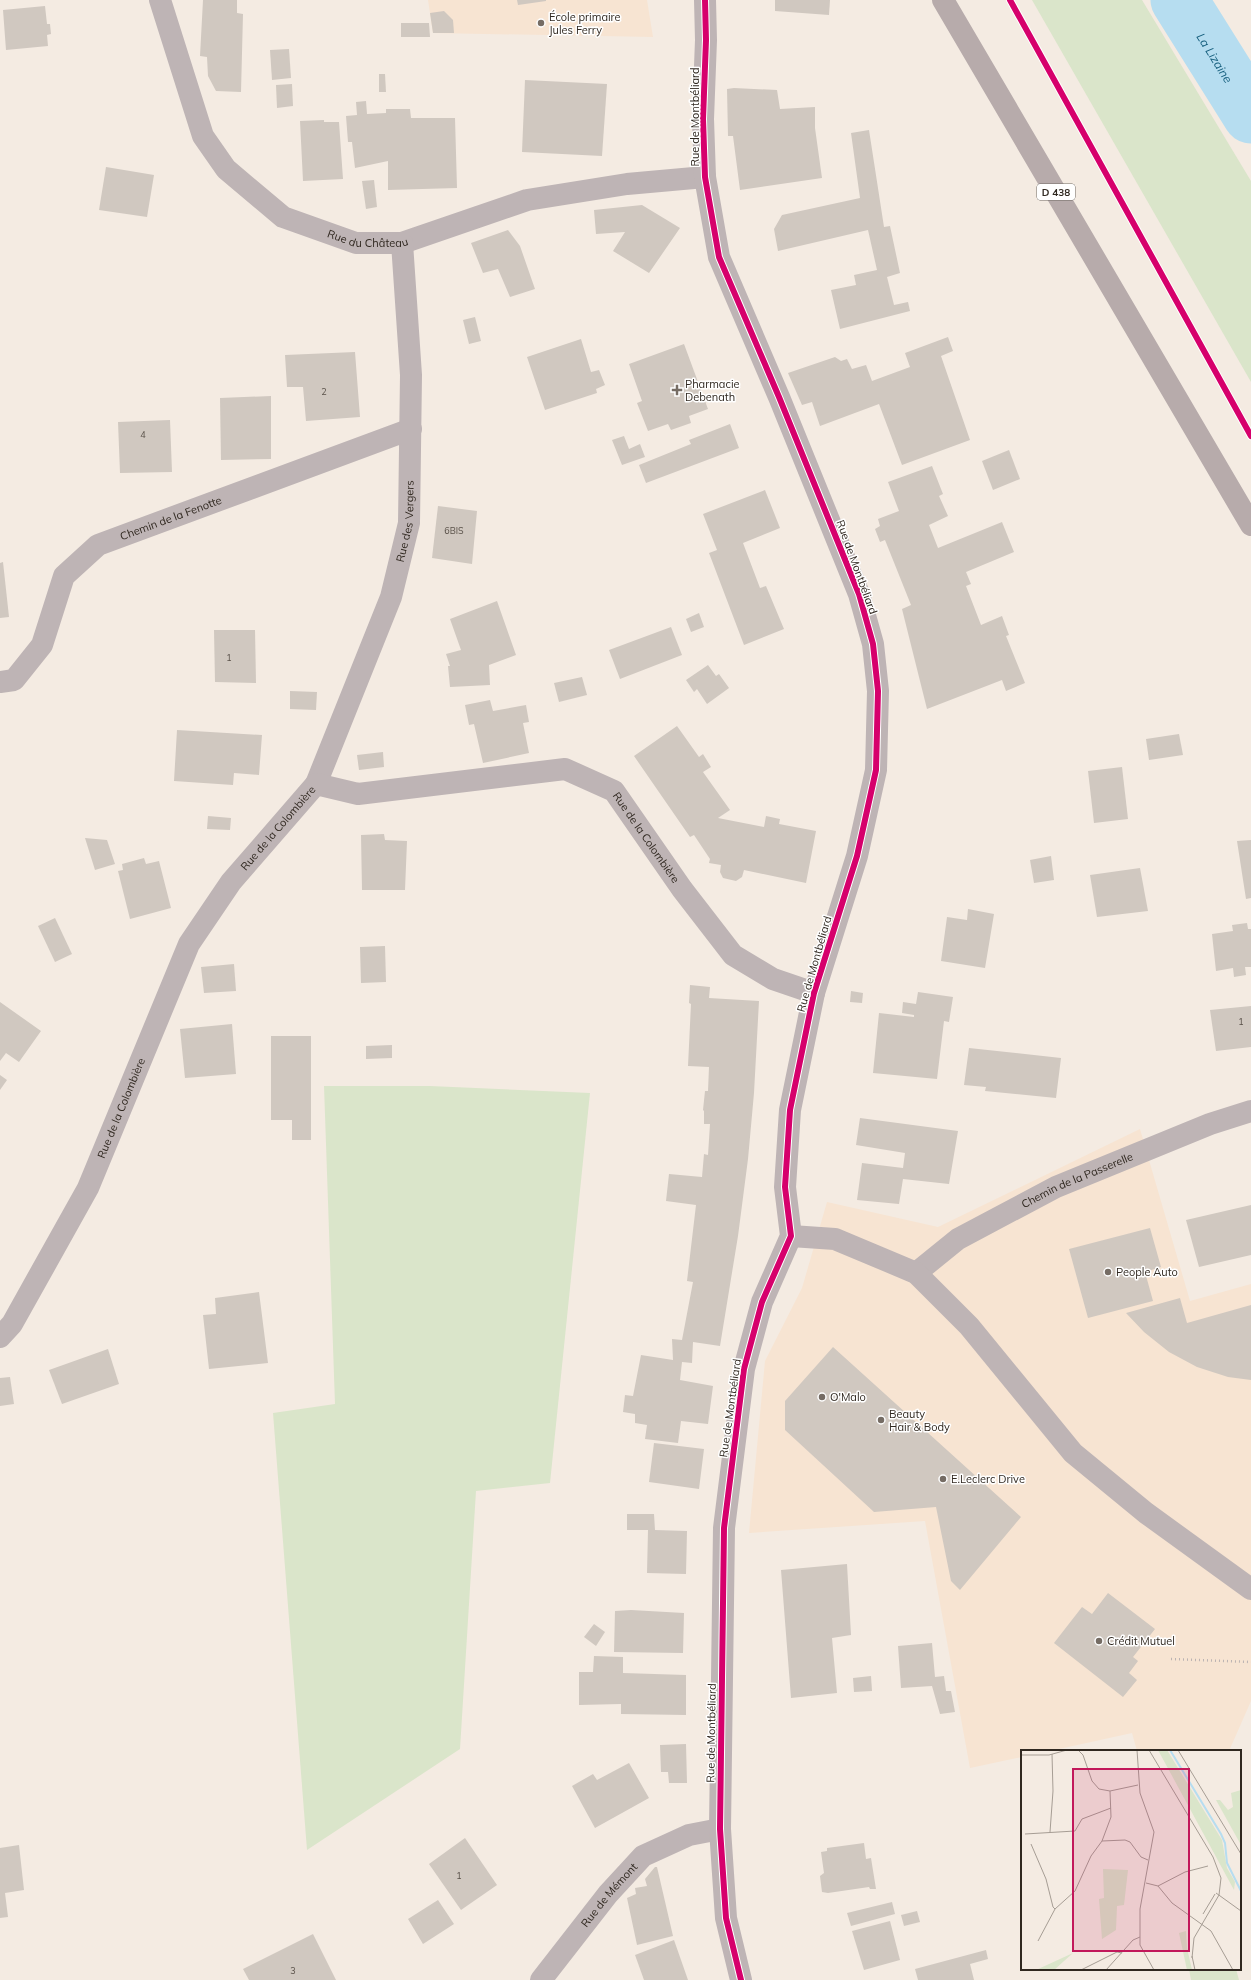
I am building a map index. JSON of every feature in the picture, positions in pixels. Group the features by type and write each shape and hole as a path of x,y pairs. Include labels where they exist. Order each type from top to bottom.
{"main road":[{"name":"D 438","path":"943,0 1251,525"}],"street":[{"name":"Rue du Château","path":"160,0 203,136 226,169 283,216 356,243 402,243 527,200 627,184 705,177"},
{"name":"Rue de Montbéliard","path":"705,0 706,40 703,119 705,177 719,257 779,397 859,594 873,644 878,690 876,770 857,856 814,993 790,1110 785,1187 791,1236 762,1302 744,1369 724,1528 720,1829 726,1918 741,1980"},
{"name":"Rue des Vergers","path":"316,784 391,597 409,523 411,375 402,243"},
{"name":"Chemin de la Fenotte","path":"0,682 14,680 42,645 64,576 98,546 411,429"},
{"name":"Rue de la Colombière","path":"0,1337 12,1324 88,1188 189,944 231,882 316,784 358,794 565,769 614,791 682,889 733,955 774,979 814,993"},
{"name":"Chemin de la Passerelle","path":"916,1273 958,1240 1056,1187 1210,1124 1251,1111"},
{"path":"791,1236 835,1240 916,1273 969,1326 1073,1453 1146,1513 1251,1588"},
{"name":"Rue de Mémont","path":"541,1980 608,1894 643,1856 689,1835 720,1829"}],"path":[{"path":"1171,1659 1251,1662"}],"shaded area":[{"name":"École primaire Jules Ferry","path":"428,0 647,0 653,37 433,33"},
{"path":"1140,1129 1190,1301 1251,1284 1251,1701 1229,1750 1137,1750 1132,1733 1055,1750 1021,1750 1021,1757 970,1768 925,1521 749,1533 765,1361 802,1288 827,1202 938,1227"}],"green space":[{"path":"1032,0 1142,0 1251,181 1251,382"},
{"path":"324,1086 430,1086 590,1093 550,1483 476,1491 460,1749 307,1850 273,1413 335,1404"},
{"path":"1189,1970 1236,1970 1239,1980 1191,1980"}],"building":[{"path":"203,0 237,0 237,13 243,14 241,92 216,91 208,76 207,57 200,56"},
{"name":"École primaire Jules Ferry","path":"517,0 546,0 546,1 518,5"},
{"path":"775,0 830,0 829,15 775,11"},
{"path":"45,6 47,24 50,24 51,34 47,35 48,46 6,50 3,10"},
{"path":"444,11 453,20 454,33 433,33 430,13"},
{"path":"401,23 429,23 430,37 401,37"},
{"path":"289,49 291,78 272,80 270,50"},
{"path":"379,74 385,74 386,92 379,92"},
{"path":"525,80 607,84 602,156 522,152"},
{"path":"292,84 293,106 277,108 276,85"},
{"path":"727,89 777,90 780,109 815,107 815,128 822,178 740,190 733,136 728,136"},
{"path":"366,101 367,114 386,113 386,109 410,109 411,118 455,118 457,188 388,190 388,161 355,168 352,142 348,142 346,116 357,115 356,102"},
{"path":"324,120 324,122 339,122 343,179 303,181 300,121"},
{"path":"869,130 884,227 890,226 900,273 887,277 894,305 908,302 910,311 840,329 831,290 856,285 854,275 877,270 868,230 778,251 774,229 782,215 860,198 851,133"},
{"path":"106,167 154,175 147,217 99,210"},
{"path":"374,180 377,207 366,209 362,181"},
{"path":"642,205 680,228 649,273 613,251 625,232 596,234 594,210"},
{"path":"508,230 520,246 535,289 510,297 498,269 483,273 471,243"},
{"path":"475,317 481,341 469,344 463,320"},
{"path":"948,337 953,351 941,356 970,440 902,465 879,404 820,426 812,402 802,405 788,373 835,357 841,361 847,359 852,369 866,365 872,381 910,367 905,353"},
{"path":"581,339 591,372 599,370 605,385 596,389 597,393 545,410 527,357"},
{"path":"684,344 708,409 689,416 691,423 671,430 668,424 648,431 637,403 642,401 629,364"},
{"path":"355,352 360,417 306,421 303,387 287,387 285,355"},
{"path":"271,396 271,459 221,460 220,398"},
{"path":"170,420 172,472 120,473 118,422"},
{"path":"730,424 739,448 646,483 639,465 691,444 689,440"},
{"path":"624,436 629,449 640,444 645,457 622,465 612,440"},
{"path":"1009,450 1020,479 993,490 982,461"},
{"path":"932,466 943,494 939,496 948,516 929,525 938,548 1002,522 1014,552 966,572 971,584 966,586 981,625 1002,616 1009,635 1006,636 1025,683 1006,691 1002,680 927,709 902,609 911,605 885,540 880,542 875,529 880,526 878,519 899,511 888,482"},
{"path":"765,490 780,528 743,543 760,588 766,586 784,629 744,645 709,553 717,550 703,514"},
{"path":"438,506 477,511 472,564 432,558"},
{"path":"3,562 9,617 0,618 0,563"},
{"path":"497,601 516,655 489,665 490,685 450,687 448,666 450,666 446,654 461,650 450,619"},
{"path":"699,613 704,627 691,632 686,619"},
{"path":"671,627 682,655 620,679 609,650"},
{"path":"214,630 255,630 256,683 215,682"},
{"path":"708,665 716,676 719,674 729,688 707,704 697,689 694,692 686,680"},
{"path":"582,677 587,695 559,702 554,683"},
{"path":"290,691 317,692 316,710 290,709"},
{"path":"490,700 493,711 526,705 529,722 523,723 529,753 483,763 474,724 469,725 465,705"},
{"path":"677,726 699,757 703,754 711,767 703,772 730,810 718,818 764,827 766,816 780,819 779,824 816,831 806,883 744,870 742,877 736,881 723,878 720,872 721,865 709,863 710,859 694,835 690,837 634,756"},
{"path":"177,730 262,735 259,775 234,773 233,785 174,781"},
{"path":"1179,734 1183,755 1149,760 1146,739"},
{"path":"383,752 384,767 359,770 357,755"},
{"path":"1122,767 1128,819 1094,823 1088,771"},
{"path":"208,816 231,818 230,830 207,829"},
{"path":"384,834 385,840 407,841 405,890 362,890 361,835"},
{"path":"85,838 107,840 115,864 95,870"},
{"path":"1251,840 1251,898 1246,899 1237,841"},
{"path":"1051,856 1054,880 1034,883 1030,860"},
{"path":"144,858 146,864 159,861 171,908 130,919 118,871 123,870 122,864"},
{"path":"1140,868 1148,911 1097,917 1090,875"},
{"path":"968,909 994,914 985,968 941,961 947,917 967,920"},
{"path":"55,918 72,954 55,962 38,926"},
{"path":"1247,923 1248,929 1251,929 1251,967 1245,967 1246,975 1234,977 1233,968 1216,971 1212,934 1233,931 1232,925"},
{"path":"385,946 386,982 361,983 360,947"},
{"path":"234,964 236,991 204,993 201,967"},
{"path":"690,985 710,987 709,998 759,1001 754,1093 748,1159 738,1236 720,1346 693,1342 692,1363 682,1362 680,1380 713,1386 708,1424 681,1421 678,1443 645,1439 647,1425 635,1423 635,1414 623,1412 625,1395 633,1396 641,1355 673,1360 672,1339 682,1340 693,1282 687,1281 696,1205 666,1201 669,1174 702,1177 704,1154 708,1155 710,1124 704,1124 703,1110 705,1091 708,1091 709,1067 688,1066 691,1004 689,1003"},
{"path":"851,991 863,993 862,1003 850,1002"},
{"path":"918,992 953,997 949,1022 944,1021 937,1079 873,1073 879,1013 914,1017 914,1015 902,1013 903,1002 916,1004"},
{"path":"0,1002 41,1031 19,1062 6,1053 0,1061"},
{"path":"1251,1006 1251,1047 1216,1051 1210,1010"},
{"path":"232,1024 236,1074 185,1078 180,1029"},
{"path":"271,1036 311,1036 311,1140 292,1140 292,1120 271,1120"},
{"path":"392,1045 392,1058 366,1059 366,1046"},
{"path":"969,1048 1061,1058 1056,1098 985,1091 986,1087 964,1085"},
{"path":"0,1075 7,1080 0,1090"},
{"path":"860,1118 958,1131 949,1184 903,1179 899,1204 857,1200 862,1163 903,1168 905,1153 856,1145"},
{"path":"1251,1205 1251,1255 1199,1267 1186,1220"},
{"path":"1150,1228 1161,1267 1145,1272 1153,1301 1088,1318 1069,1249"},
{"path":"259,1292 268,1363 209,1369 203,1315 216,1314 215,1298"},
{"path":"1180,1298 1187,1323 1251,1305 1251,1380 1228,1377 1197,1367 1169,1352 1144,1332 1126,1313"},
{"path":"833,1347 1021,1517 960,1590 951,1581 936,1507 874,1512 785,1430 785,1401"},
{"path":"108,1349 119,1384 62,1404 49,1370"},
{"path":"10,1377 14,1404 0,1406 0,1378"},
{"path":"654,1443 704,1449 699,1489 649,1482"},
{"path":"627,1514 654,1514 655,1530 687,1531 686,1574 647,1573 648,1530 627,1530"},
{"path":"847,1564 851,1635 832,1638 837,1693 791,1698 781,1570"},
{"path":"1108,1593 1155,1629 1133,1657 1138,1661 1129,1673 1137,1680 1123,1697 1054,1643 1082,1607 1092,1614"},
{"path":"631,1610 684,1613 683,1653 614,1652 615,1611"},
{"path":"594,1624 605,1632 596,1646 584,1637"},
{"path":"932,1643 935,1677 944,1676 946,1691 951,1691 955,1712 940,1714 932,1686 901,1688 898,1646"},
{"path":"594,1656 623,1657 623,1673 686,1675 686,1715 621,1714 621,1704 579,1705 579,1672 593,1672"},
{"path":"871,1676 872,1691 854,1692 853,1678"},
{"path":"686,1744 687,1783 669,1783 668,1772 661,1772 660,1745"},
{"path":"629,1763 649,1798 595,1828 572,1786 593,1774 597,1780"},
{"path":"465,1838 497,1885 461,1910 429,1864"},
{"path":"864,1843 866,1859 871,1858 876,1889 870,1889 869,1887 828,1893 822,1892 820,1876 824,1873 821,1852 827,1851 827,1848"},
{"path":"19,1845 24,1890 5,1893 8,1917 0,1918 0,1848"},
{"path":"655,1867 657,1867 673,1936 637,1945 627,1898 636,1894 635,1888 647,1886 645,1879"},
{"path":"438,1900 454,1924 423,1944 408,1919"},
{"path":"892,1902 895,1914 851,1926 847,1913"},
{"path":"917,1911 920,1922 904,1926 901,1915"},
{"path":"890,1921 900,1960 864,1970 852,1931"},
{"path":"313,1934 336,1980 249,1980 243,1969"},
{"path":"674,1940 688,1980 644,1980 635,1955"},
{"path":"986,1950 988,1959 970,1964 974,1980 918,1980 915,1969"}],"waterway":[{"name":"La Lizaine","path":"1179,0 1251,115"}],"cycle path":[{"path":"705,0 706,40 703,119 705,177 719,257 779,397 859,594 873,644 878,691 876,770 857,856 814,993 790,1110 785,1187 791,1236 762,1302 744,1369 724,1528 720,1829 726,1918 741,1980"},
{"path":"1010,0 1251,436"}],"place":[{"name":"École primaire Jules Ferry","path":"541,23"},
{"name":"Pharmacie Debenath","path":"677,390"},
{"name":"People Auto","path":"1108,1272"},
{"name":"O'Malo","path":"822,1397"},
{"name":"Beauty Hair & Body","path":"881,1420"},
{"name":"E.Leclerc Drive","path":"943,1479"},
{"name":"Crédit Mutuel","path":"1099,1641"}]}
